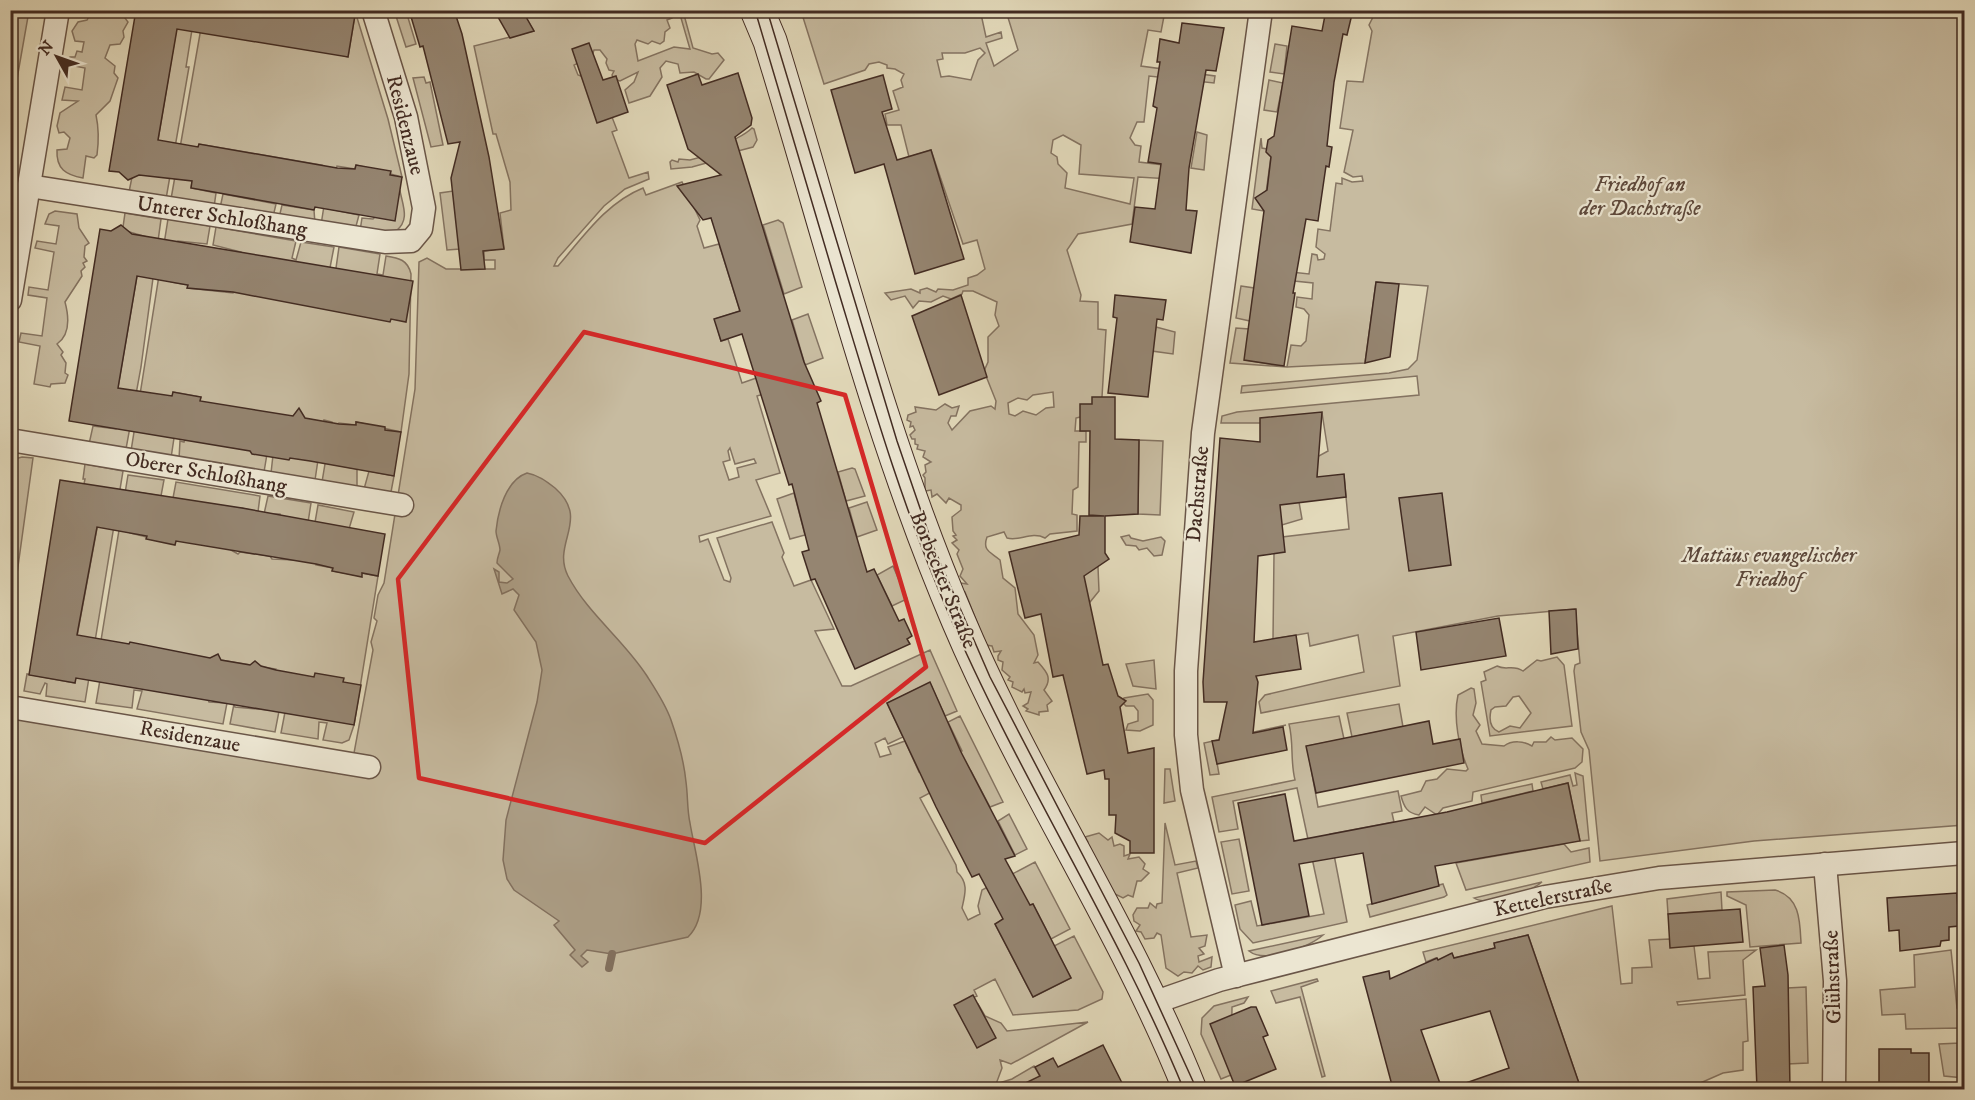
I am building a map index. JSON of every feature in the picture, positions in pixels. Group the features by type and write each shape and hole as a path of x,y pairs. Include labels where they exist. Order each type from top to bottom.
{"street":[{"path":"10,300 58,10"},
{"name":"Residenzaue","path":"373,10 403,106 419,179 424,218 415,239"},
{"name":"Borbecker Straße","path":"757,10 768,26 882,414 928,548 996,703 1153,1003 1190,1089"},
{"name":"Dachstraße","path":"1236,976 1192,790 1186,735 1186,670 1202,443 1261,10"},
{"name":"Unterer Schloßhang","path":"29,186 393,243 408,243 415,239"},
{"name":"Oberer Schloßhang","path":"10,440 402,505"},
{"name":"Residenzaue","path":"10,707 369,767"},
{"name":"Kettelerstraße","path":"1153,1003 1236,976 1545,897 1659,878 1965,853"},
{"name":"Glühstraße","path":"1825,864 1835,981 1834,1089"}],"highlighted area":[{"path":"584,332 845,395 926,667 705,843 419,778 398,579"}],"green space":[{"path":"10,11 29,11 11,113"},
{"path":"92,11 122,11 128,22 120,44 110,45 105,58 115,66 114,73 118,78 110,101 96,115 97,155 94,158 86,156 83,178 67,173 58,162 57,150 67,149 70,138 64,132 59,133 57,126 60,113 78,101 62,100 65,87 82,90 85,68 69,65 70,57 75,57 77,51 82,52 84,42 75,41 72,31 78,22 87,20"},
{"path":"195,11 186,67 189,67 166,199 129,192 132,177 158,140 178,20"},
{"path":"204,11 348,57 355,15 326,11 355,11 388,119 402,177 356,165 355,169 337,166 329,209 359,215 355,230 321,225 328,180 320,178 322,165 199,144 191,188 216,193 214,207 171,199"},
{"path":"406,11 416,44 406,47 395,13"},
{"path":"522,11 670,11 672,18 667,20 670,28 665,32 664,41 660,44 652,41 648,44 637,40 635,44 638,61 674,47 690,49 679,11 683,11 693,48 712,54 718,53 724,60 709,79 694,72 680,73 678,64 666,61 660,68 662,77 650,96 629,103 625,90 634,82 638,72 620,81 614,79 612,75 614,71 609,70 607,59 600,50 594,50 592,56 574,65 578,75 612,117 617,130 612,132 629,178 648,172 649,179 625,189 604,206 558,258 554,266 558,266 596,221 630,194 643,188 646,195 682,182 700,220 697,226 704,248 719,244 740,311 715,319 721,341 728,339 742,383 762,376 767,393 757,396 780,473 756,480 771,516 699,536 700,542 708,539 724,580 730,582 731,578 717,538 772,522 784,553 782,557 794,586 811,580 834,629 815,631 842,686 851,686 930,650 957,711 945,716 930,683 887,703 903,737 888,744 885,738 875,743 880,757 891,754 888,747 905,741 919,772 962,751 948,722 960,716 1003,802 990,807 971,771 920,798 965,885 962,908 968,920 980,914 978,906 982,890 1035,862 1070,929 1051,939 1033,904 995,924 1033,997 1071,978 1054,946 1074,936 1103,992 1102,999 1078,1010 1013,1015 995,979 974,990 977,996 964,1001 978,1004 985,1016 1001,1023 1007,1031 1088,1022 1011,1064 1000,1060 1002,1068 996,1084 1012,1079 1034,1066 1047,1089 1039,1089 1036,1084 1020,1090 11,1089 10,707 352,764 373,650 371,642 377,621 374,618 378,595 384,583 415,389 419,262 427,258 446,269 495,269 495,260 484,260 484,251 504,248 500,213 511,210 510,182 496,134 493,134 474,46 534,31","holes":["730,448 735,464 754,459 756,463 737,468 739,477 729,480 723,462 730,460 728,451"]},
{"path":"801,11 975,11 981,14 986,37 1001,32 1002,38 986,43 994,66 1018,50 1006,11 1165,11 1161,32 1148,30 1141,66 1215,76 1214,83 1149,76 1144,122 1137,122 1130,138 1135,145 1141,146 1139,162 1172,166 1171,179 1138,177 1132,224 1078,234 1067,250 1081,295 1080,301 1098,302 1098,329 1106,330 1102,397 1076,418 1075,431 1086,431 1086,442 1079,442 1078,487 1073,490 1072,514 1077,515 1077,531 1050,534 1045,538 1035,536 1012,539 1007,538 1004,532 987,537 987,548 1000,560 1003,578 1015,588 1018,614 1034,635 1038,655 1034,663 1038,662 1044,668 1048,678 1044,690 1052,701 1047,705 1048,711 1039,712 1039,715 1026,711 1028,709 1023,706 1028,703 1031,692 1025,693 1024,689 1022,692 1012,687 1013,682 1008,680 1010,677 1002,670 1003,662 998,660 1001,651 994,652 992,646 986,645 965,592 962,592 960,583 967,584 960,576 963,569 957,554 959,550 952,543 957,540 953,536 956,535 953,531 952,517 961,510 961,505 949,498 946,503 937,494 932,497 931,490 925,491 923,475 926,472 925,465 931,462 923,457 925,451 917,449 915,439 912,439 910,435 915,430 913,426 910,427 911,422 907,420 908,415 916,412 915,407 936,410 945,404 952,408 959,406 956,416 951,416 948,423 952,430 970,411 991,406 995,409 996,401 984,371 988,362 988,337 999,326 995,315 997,302 973,291 963,291 962,294 951,299 943,296 931,302 919,301 913,308 905,296 891,300 885,293 911,289 920,293 920,290 927,288 936,292 938,289 953,290 968,285 968,278 985,269 977,240 963,244 931,150 909,157 901,125 887,125 885,114 899,110 893,91 903,87 901,80 904,74 887,68 887,65 879,62 869,64 865,70 824,84","holes":["980,48 985,53 978,60 971,80 941,77 937,60 943,59 942,53 965,53","1063,135 1081,145 1079,174 1134,178 1130,204 1065,188 1067,173 1058,164 1057,157 1051,153 1053,140","1053,392 1054,407 1046,408 1036,415 1023,411 1015,416 1009,414 1008,403 1018,398 1027,400 1033,395"]},
{"path":"1358,11 1964,11 1964,825 1754,841 1600,861 1589,750 1581,732 1574,671 1575,665 1580,663 1575,609 1498,616 1393,636 1400,686 1261,713 1259,702 1265,695 1364,672 1358,635 1310,646 1308,633 1273,639 1274,554 1282,537 1349,529 1344,475 1299,502 1302,519 1258,532 1315,454 1319,456 1328,451 1322,413 1260,423 1221,423 1222,416 1237,412 1419,395 1417,376 1241,393 1242,386 1389,373 1408,369 1417,360 1428,286 1376,282 1365,363 1287,367 1291,345 1301,346 1306,341 1309,315 1304,309 1296,307 1297,297 1312,299 1313,283 1294,281 1282,271 1309,274 1312,254 1317,255 1318,260 1324,259 1325,254 1316,247 1318,229 1330,231 1336,183 1342,184 1342,178 1352,182 1363,181 1362,176 1353,177 1344,172 1353,130 1340,128 1347,81 1363,82 1372,31 1369,25 1373,17 1357,14"},
{"path":"1275,44 1287,46 1284,74 1270,72"},
{"path":"424,77 426,83 430,82 443,145 431,147 413,78"},
{"path":"1269,80 1283,83 1277,112 1264,110"},
{"path":"752,128 757,140 753,147 738,151 721,148 745,134"},
{"path":"1197,132 1207,135 1204,170 1191,168"},
{"path":"1261,138 1262,148 1267,149 1271,156 1266,193 1258,199 1264,211 1252,209"},
{"path":"701,157 710,162 671,169 672,160 678,162 679,159 690,160"},
{"path":"400,191 404,217 396,231 360,231 362,218 373,219"},
{"path":"453,191 460,249 447,250 440,193"},
{"path":"223,194 276,204 273,217 220,208"},
{"path":"282,205 314,210 315,224 279,218"},
{"path":"55,211 77,214 79,228 89,243 85,246 84,257 87,261 83,263 85,267 81,271 82,276 65,302 66,331 57,344 63,352 61,355 66,363 65,373 68,375 65,383 51,384 50,387 34,384 40,346 19,342 21,333 42,336 47,298 28,295 29,287 48,290 54,252 35,248 37,241 56,244 59,226 45,224 49,214"},
{"path":"125,213 161,219 141,367 126,449 89,444 93,426 116,429 122,395 117,393 138,270 147,237 126,231 123,227"},
{"path":"168,219 210,226 207,244 178,241 171,282 188,285 188,288 233,293 241,252 213,245 216,227 296,241 292,258 296,260 301,242 334,247 323,304 334,282 339,247 380,254 377,274 383,275 386,256 399,259 408,266 411,274 409,374 401,432 356,422 356,425 339,423 331,464 357,469 357,488 322,482 332,422 324,420 315,480 271,473 273,455 267,454 264,472 179,459 180,441 184,442 201,397 173,392 174,438 171,458 131,451"},
{"path":"778,220 783,223 802,287 784,294 763,225"},
{"path":"1241,286 1254,288 1250,321 1236,318"},
{"path":"808,314 823,358 805,365 792,320"},
{"path":"1156,327 1175,332 1173,354 1152,351"},
{"path":"1236,328 1249,329 1245,360 1287,367 1230,363"},
{"path":"1139,440 1163,441 1160,515 1138,514"},
{"path":"22,457 33,458 11,617 11,524 16,485 11,484 11,460"},
{"path":"85,464 123,471 85,702 46,696 47,684 45,683 40,694 24,691 27,674 75,683 75,647 98,523 84,484"},
{"path":"855,469 865,496 846,501 838,472"},
{"path":"369,471 394,476 391,492 364,489"},
{"path":"128,475 164,480 161,496 137,492 130,533 175,544 173,498 176,482 260,496 258,512 240,509 231,550 238,554 240,552 270,556 272,559 294,560 280,514 264,514 268,496 311,503 303,555 309,557 318,505 354,512 349,529 324,524 316,565 333,568 332,571 361,576 362,573 378,576 354,725 349,740 342,743 323,740 327,723 319,722 318,739 281,733 291,681 285,680 275,732 230,724 234,704 235,707 268,710 276,669 195,656 209,702 227,703 223,724 137,709 142,691 134,690 132,708 96,703 101,674 97,665"},
{"path":"794,493 805,535 790,539 777,499"},
{"path":"867,502 877,530 857,537 849,508"},
{"path":"1129,535 1131,538 1143,541 1161,537 1165,541 1162,555 1154,556 1147,548 1139,550 1136,546 1126,545 1121,537"},
{"path":"1088,552 1098,567 1099,591 1090,602 1077,606 1069,568"},
{"path":"893,566 907,599 892,606 877,575"},
{"path":"1557,657 1564,665 1572,726 1490,736 1481,682 1486,680 1484,672 1497,666 1523,671 1537,660","holes":["1519,696 1531,713 1520,728 1510,726 1499,732 1490,723 1491,710 1495,707 1506,706 1513,697"]},
{"path":"1154,660 1156,689 1133,686 1126,664"},
{"path":"1471,688 1474,689 1476,703 1473,715 1480,725 1476,731 1482,744 1504,746 1518,742 1532,746 1534,742 1546,742 1551,737 1555,740 1572,738 1583,749 1582,762 1575,768 1473,792 1472,801 1443,808 1437,815 1425,807 1419,815 1412,813 1405,806 1401,796 1421,791 1426,781 1437,779 1447,769 1466,771 1468,769 1462,752 1456,713 1458,695"},
{"path":"1148,694 1153,700 1153,725 1140,731 1126,730 1128,724 1138,721 1138,711 1134,706 1126,706 1122,702 1124,698"},
{"path":"1399,704 1403,727 1352,737 1347,713"},
{"path":"1339,716 1344,739 1307,746 1318,807 1398,791 1402,811 1392,813 1394,822 1330,834 1347,922 1253,943 1240,929 1235,905 1251,901 1257,926 1324,914 1297,788 1233,801 1238,829 1219,832 1212,797 1295,780 1289,724"},
{"path":"1213,741 1219,774 1210,775 1204,743"},
{"path":"1165,769 1170,769 1175,801 1164,803"},
{"path":"1575,773 1583,776 1589,840 1580,841 1568,783 1543,789 1541,782 1570,775 1573,786 1577,785"},
{"path":"1532,784 1533,791 1482,803 1481,795"},
{"path":"1009,814 1027,849 1015,855 998,821"},
{"path":"1165,823 1175,865 1196,861 1198,868 1177,873 1191,937 1207,935 1205,946 1199,948 1204,954 1198,956 1199,962 1212,957 1211,967 1203,970 1198,966 1192,973 1184,972 1178,976 1166,968 1161,935 1157,933 1154,938 1145,939 1141,932 1136,931 1140,925 1134,921 1133,915 1137,908 1148,908 1150,903 1156,908 1157,904 1162,903"},
{"path":"1099,833 1108,840 1112,837 1114,846 1120,844 1124,846 1124,856 1130,854 1128,859 1139,857 1145,864 1143,869 1149,873 1141,881 1137,881 1133,897 1128,895 1123,898 1111,892 1085,844 1088,842 1085,837"},
{"path":"1239,839 1249,891 1232,894 1221,842"},
{"path":"1564,844 1571,852 1589,848 1590,862 1466,890 1456,863"},
{"path":"1542,882 1528,890 1498,900 1488,901 1474,898"},
{"path":"1443,884 1447,895 1444,897 1370,917 1367,905"},
{"path":"1775,890 1783,893 1794,904 1799,918 1801,943 1750,947 1746,905 1727,896 1727,892"},
{"path":"1721,892 1722,910 1668,914 1667,899"},
{"path":"1612,906 1621,984 1632,983 1632,968 1652,967 1649,940 1670,939 1694,946 1698,979 1710,978 1708,952 1756,950 1743,960 1745,995 1677,1002 1678,1005 1746,999 1748,1041 1743,1042 1743,1070 1723,1073 1698,1084 1699,1089 1581,1089 1528,935 1494,943 1495,948 1454,958 1452,954 1439,962 1436,958 1426,962 1423,952"},
{"path":"1323,935 1298,949 1276,955 1256,955 1249,951"},
{"path":"1951,950 1957,1008 1964,1008 1964,1078 1944,1076 1939,1044 1960,1043 1959,1028 1906,1029 1905,1014 1882,1015 1880,990 1915,987 1914,955"},
{"path":"1317,979 1318,981 1301,987 1325,1076 1322,1077 1300,997 1276,1003 1271,991"},
{"path":"1806,987 1808,1063 1787,1064 1767,1057 1789,1056 1787,988"},
{"path":"1248,997 1244,1003 1232,1007 1231,1075 1221,1079 1201,1034 1202,1018 1214,1006"}],"shaded area":[{"path":"527,473 548,483 565,500 570,511 564,553 564,564 568,576 586,603 638,663 669,714 684,766 689,818 701,882 700,913 696,926 688,937 612,954 587,950 581,956 588,962 582,967 570,955 575,950 554,925 559,921 514,890 507,879 503,860 506,820 537,702 542,670 536,642 514,610 519,595 513,589 502,594 494,569 499,572 499,582 507,583 513,579 497,563 500,550 496,531 501,506 508,489"}],"building":[{"path":"136,10 326,10 355,15 348,57 177,29 158,140 198,147 199,144 337,168 355,169 356,165 391,171 390,175 402,177 395,221 315,207 314,210 191,188 192,181 139,175 128,180 119,172 109,171"},
{"path":"409,10 454,10 462,34 489,157 504,249 483,251 485,269 461,270 451,178 460,142 448,144 423,46 420,47"},
{"path":"494,10 522,10 534,31 510,38"},
{"path":"1326,10 1352,14 1347,35 1343,34 1334,82 1327,146 1332,147 1329,167 1326,166 1318,221 1306,219 1293,293 1295,293 1284,366 1244,360 1264,211 1255,198 1267,190 1271,157 1266,152 1268,140 1274,136 1292,26 1322,31"},
{"path":"1182,23 1224,28 1216,71 1206,70 1189,168 1186,210 1197,211 1191,253 1130,242 1135,207 1155,209 1161,164 1148,162 1157,108 1153,106 1160,62 1157,62 1160,39 1179,43"},
{"path":"589,43 603,80 616,76 628,112 597,123 572,49"},
{"path":"738,73 752,118 751,125 735,137 804,362 821,401 817,403 867,572 874,569 899,621 904,619 912,636 907,639 910,644 855,669 815,579 811,580 802,552 809,550 792,484 789,485 742,334 721,341 714,319 740,311 711,218 703,220 677,186 721,175 688,149 667,85 698,74 702,85"},
{"path":"883,75 892,109 882,112 897,160 931,150 964,259 915,274 884,164 855,173 831,90"},
{"path":"121,225 132,234 413,281 406,322 391,319 390,322 233,292 187,288 188,285 137,276 118,388 172,396 173,392 201,397 200,401 293,416 299,408 305,418 339,424 356,425 356,422 401,432 394,476 310,461 252,454 250,451 69,421 100,229 111,231"},
{"path":"1376,282 1399,284 1390,357 1365,363"},
{"path":"961,295 987,377 939,395 912,316"},
{"path":"1115,295 1166,300 1163,320 1157,319 1148,397 1108,393 1117,318 1113,317"},
{"path":"1092,397 1115,397 1115,439 1139,440 1138,514 1105,516 1105,553 1109,559 1084,576 1103,665 1108,664 1118,696 1126,701 1120,707 1128,753 1154,748 1154,853 1130,853 1130,841 1115,833 1116,815 1109,815 1109,779 1105,779 1104,770 1087,774 1063,675 1053,677 1041,614 1025,618 1009,552 1079,535 1080,516 1104,516 1089,515 1090,431 1080,431 1080,404 1092,404"},
{"path":"1322,412 1317,477 1344,474 1346,497 1280,505 1285,552 1258,556 1254,642 1296,635 1301,669 1256,676 1258,682 1253,733 1283,727 1287,750 1217,764 1212,741 1219,740 1227,702 1204,702 1203,682 1220,438 1260,442 1260,418"},
{"path":"60,480 242,508 385,534 378,576 362,573 362,577 332,571 333,568 316,564 176,541 175,545 146,539 147,536 97,527 77,635 129,644 130,642 210,658 218,654 221,660 250,665 255,661 261,666 314,677 315,673 344,678 343,682 361,685 354,725 76,678 75,683 29,675"},
{"path":"1442,493 1451,565 1409,571 1399,498"},
{"path":"1576,609 1578,649 1551,654 1549,611"},
{"path":"1499,618 1506,656 1421,670 1416,632"},
{"path":"930,682 961,752 1015,856 1005,859 1030,905 1033,904 1071,978 1033,997 995,924 1003,919 979,874 972,877 887,703"},
{"path":"1429,721 1433,744 1460,739 1464,763 1316,793 1306,746"},
{"path":"1568,783 1580,841 1435,866 1439,886 1372,904 1363,853 1299,864 1309,916 1262,925 1238,803 1285,794 1294,841 1447,812"},
{"path":"1957,893 1959,926 1949,927 1949,940 1941,941 1940,946 1900,951 1899,930 1889,931 1887,898"},
{"path":"1740,909 1743,942 1670,948 1668,914"},
{"path":"1528,935 1581,1089 1457,1089 1457,1086 1509,1068 1490,1011 1421,1030 1442,1089 1393,1089 1363,977 1389,971 1390,979 1452,953 1454,958 1495,948 1494,943"},
{"path":"1784,945 1788,975 1790,1089 1757,1089 1753,987 1765,986 1760,948"},
{"path":"973,995 996,1038 977,1048 954,1005"},
{"path":"1256,1007 1268,1035 1263,1037 1276,1069 1235,1086 1210,1024"},
{"path":"1103,1045 1125,1089 1013,1089 1040,1076 1035,1067 1053,1058 1058,1067"},
{"path":"1879,1049 1911,1049 1911,1053 1929,1053 1929,1083 1879,1084"}],"waterway":[{"path":"609,968 612,954"}],"tram line":[{"path":"755,10 873,406 931,571 975,673 1098,909 1184,1090"},
{"path":"767,10 897,441 933,546 990,677 1139,963 1197,1090"}],"park label":[{"name":"Friedhof an der Dachstraße","path":"1640,197"},
{"name":"Mattäus evangelischer Friedhof","path":"1769,568"}]}
